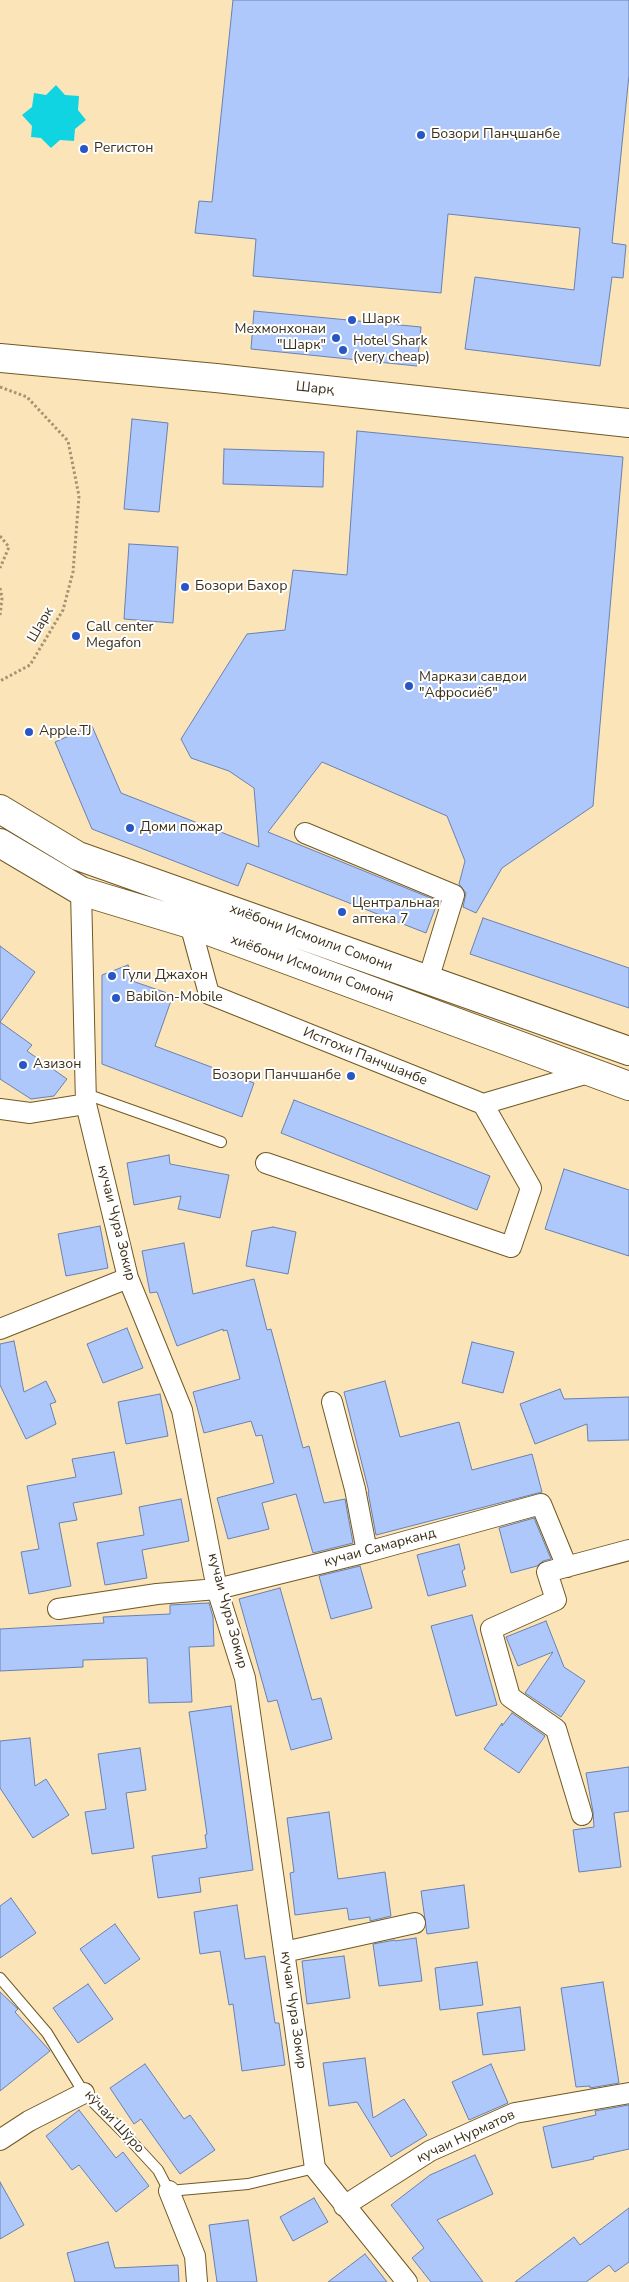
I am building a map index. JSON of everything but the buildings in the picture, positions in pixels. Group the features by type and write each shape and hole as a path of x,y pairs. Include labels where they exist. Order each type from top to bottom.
{"main road":[{"name":"Шарқ","path":"0,358 629,423"},
{"name":"хиёбони Исмоили Сомони","path":"0,809 78,856 629,1051"},
{"name":"хиёбони Исмоили Сомонӣ","path":"0,843 81,892 190,924 629,1086"}],"street":[{"path":"305,833 454,895 428,980"},
{"name":"кучаи Чура Зокир","path":"81,892 86,1099 128,1278 182,1410 217,1589 245,1678 315,2168 407,2282"},
{"name":"Истгохи Панчшанбе","path":"190,924 209,994 483,1104"},
{"path":"266,1162 511,1247 531,1188 483,1104 592,1072"},
{"path":"0,1109 30,1113 86,1099"},
{"path":"0,1329 128,1278"},
{"path":"332,1402 355,1489 367,1552"},
{"name":"кучаи Самарканд","path":"58,1609 157,1594 217,1589 367,1552 541,1504 567,1567"},
{"path":"582,1815 556,1729 510,1697 490,1629 556,1600 547,1572 629,1550"},
{"path":"284,1952 415,1923"},
{"path":"0,2140 29,2122 84,2093"},
{"name":"кучаи Нурматов","path":"344,2206 430,2151 515,2113 629,2093"},
{"name":"кўчаи Шўро","path":"169,2191 195,2256 197,2282"}],"lane":[{"path":"86,1099 221,1142"},
{"name":"кўчаи Шўро","path":"0,1978 47,2033 84,2093 122,2130 158,2170 169,2191"},
{"path":"169,2191 248,2184 315,2168"}],"path":[{"name":"Шарк","path":"0,387 27,397 68,441 78,496 73,572 63,610 30,665 0,681"},
{"path":"0,536 9,546 0,568"},
{"path":"0,588 2,598 0,615"}],"water":[{"path":"56,85 65,95 79,96 78,110 86,120 75,129 74,141 60,140 51,148 41,138 31,137 32,126 22,115 32,107 34,93 46,95"}],"place":[{"name":"Бозори Панҷшанбе","path":"421,135"},
{"name":"Регистон","path":"84,149"},
{"name":"Шарк","path":"352,320"},
{"name":"Мехмонхонаи \"Шарк\"","path":"336,338"},
{"name":"Hotel Shark (very cheap)","path":"343,350"},
{"name":"Бозори Бахор","path":"185,587"},
{"name":"Call center Megafon","path":"76,636"},
{"name":"Маркази савдои \"Афросиёб\"","path":"409,686"},
{"name":"Apple.TJ","path":"29,732"},
{"name":"Доми пожар","path":"130,828"},
{"name":"Центральная аптека 7","path":"342,912"},
{"name":"Гули Джахон","path":"112,976"},
{"name":"Babilon-Mobile","path":"116,998"},
{"name":"Азизон","path":"23,1065"},
{"name":"Бозори Панчшанбе","path":"351,1076"}]}
